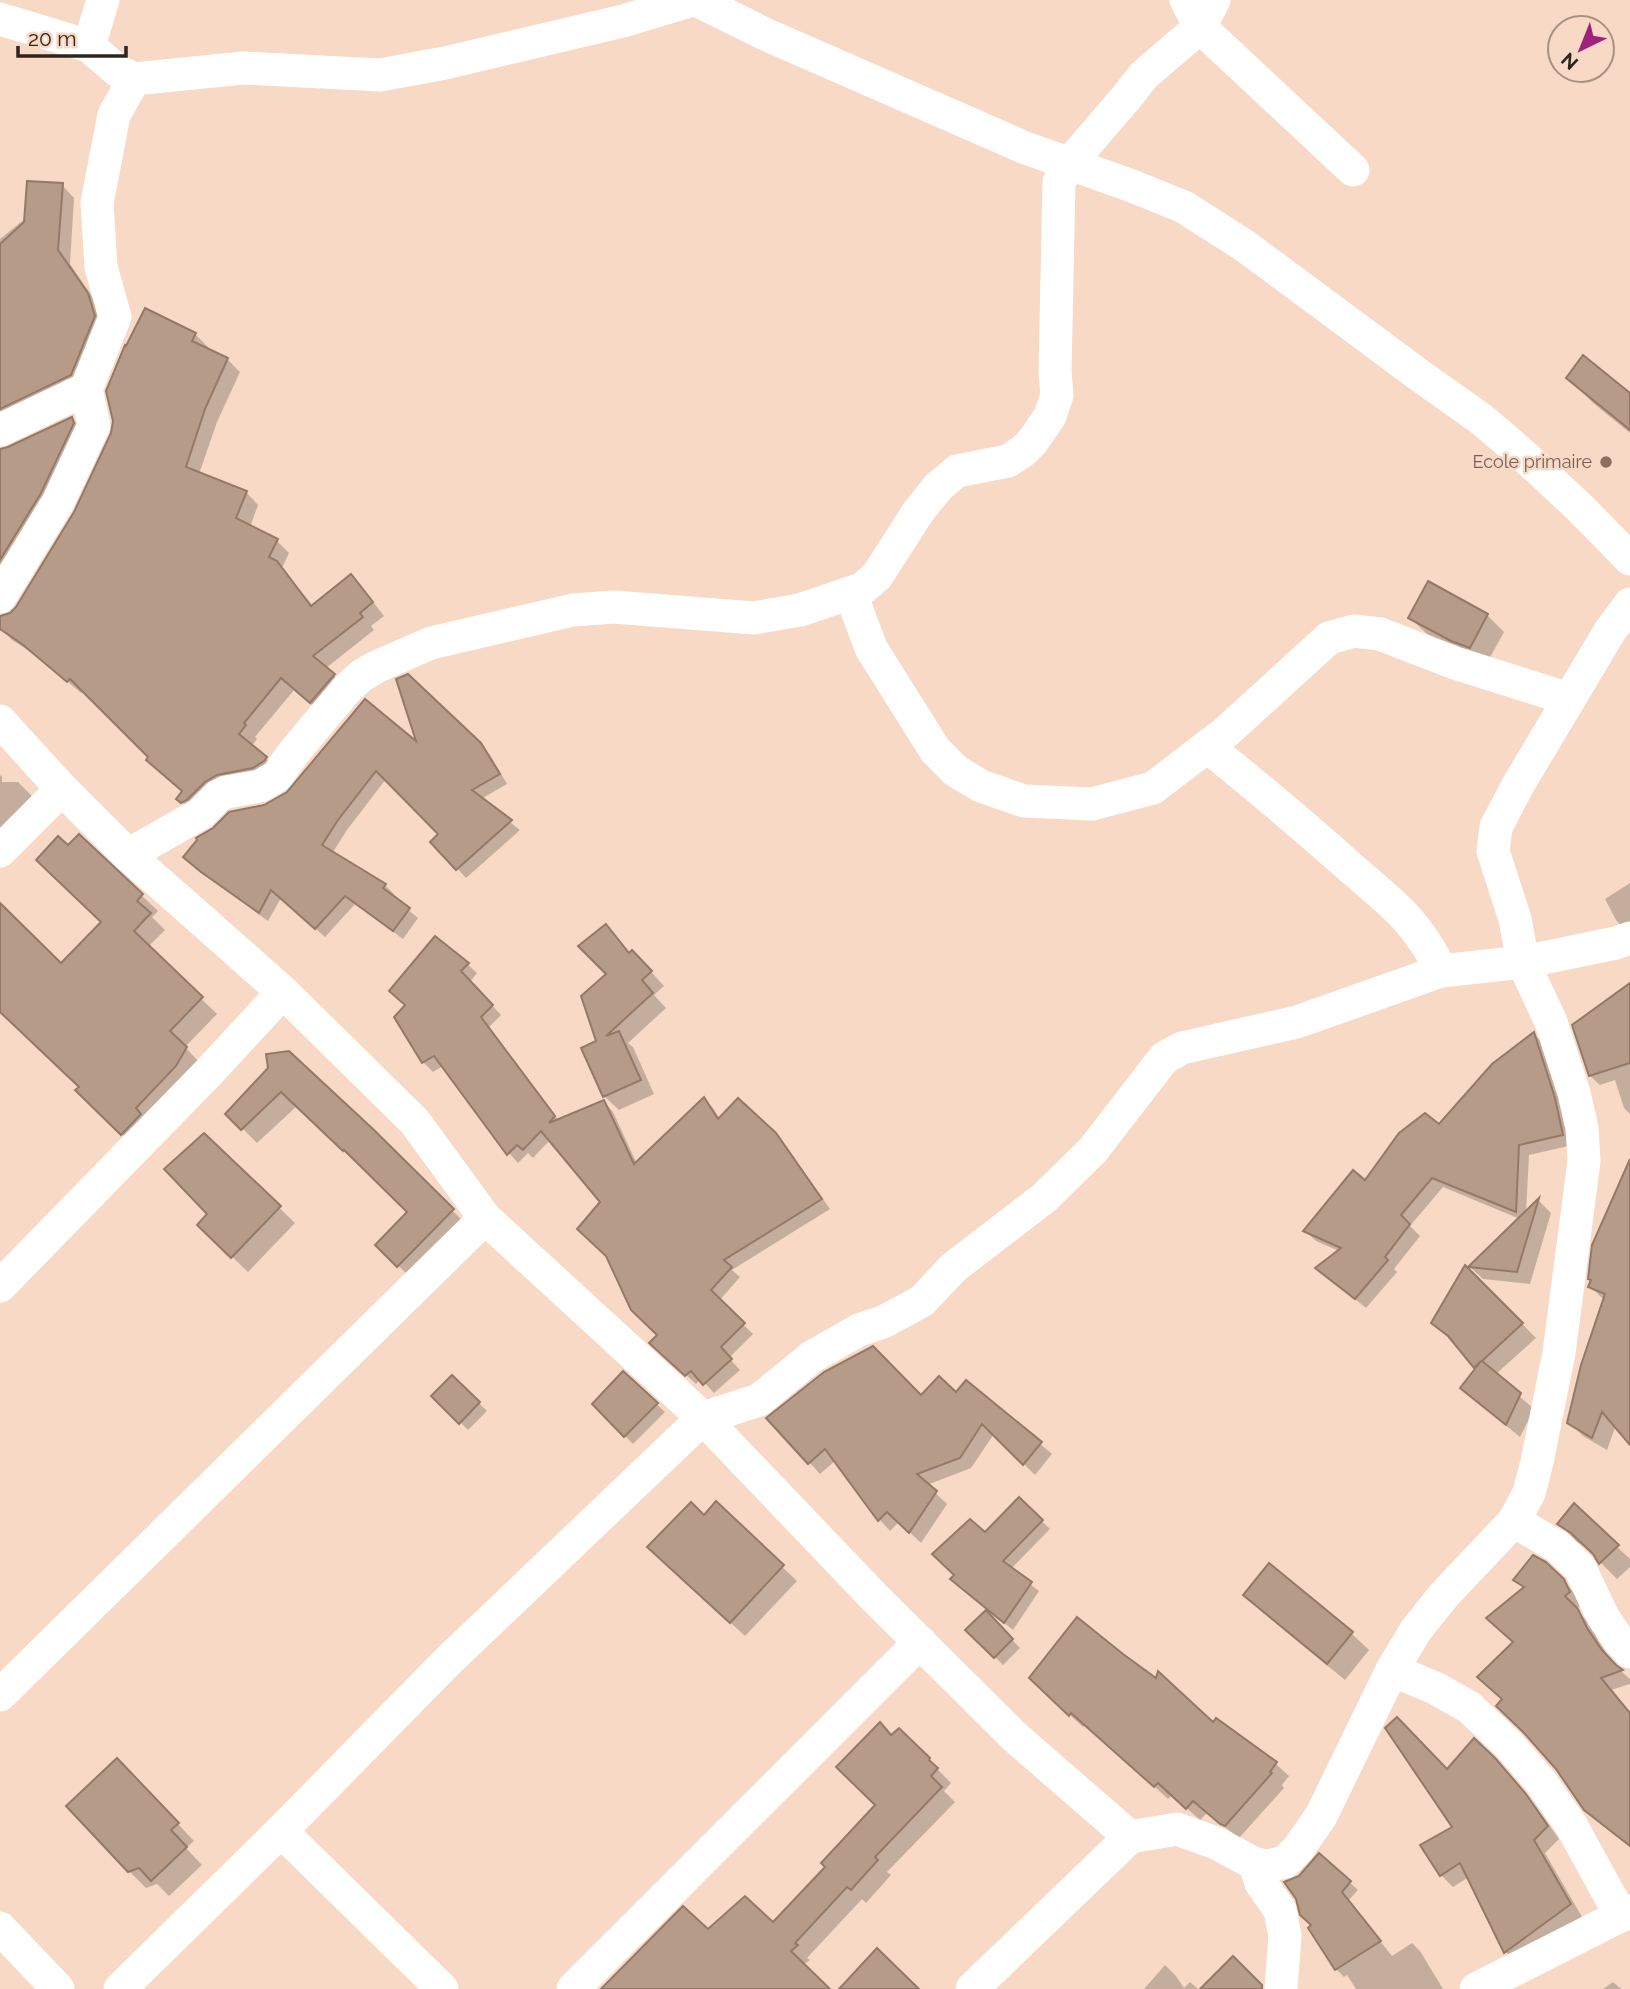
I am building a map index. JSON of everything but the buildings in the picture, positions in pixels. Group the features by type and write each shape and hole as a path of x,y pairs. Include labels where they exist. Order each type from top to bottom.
{"street":[{"path":"89,46 103,0"},
{"path":"0,19 89,46 118,71 134,79 243,68 380,75 445,63 623,21 694,0 1023,147 1184,207 1245,246 1481,419 1569,498 1630,559"},
{"path":"128,855 200,814 218,796 260,786 277,776 345,690 361,676 431,643 573,610 614,607 754,618 800,610 862,589 877,576 918,512 938,487 957,471 1008,461 1033,441 1049,416 1057,395 1055,372 1058,187 1062,175 1200,9 1353,170"},
{"path":"0,597 58,502 94,425 86,388 115,317 101,267 97,203 114,115 134,79"},
{"path":"0,430 86,388"},
{"path":"851,594 872,648 935,750 956,771 981,786 1024,801 1092,804 1153,788 1208,747 1329,638 1354,631 1380,634 1455,663 1569,699"},
{"path":"972,1989 1130,1837 1177,1829 1216,1843 1255,1864 1268,1866 1285,1862 1298,1850 1321,1816 1392,1670 1416,1630 1444,1595 1514,1521 1529,1493 1559,1353 1585,1144 1574,1093 1551,1022 1523,962 1514,919 1493,851 1496,827 1518,785 1610,631 1630,604"},
{"path":"0,721 62,789 128,855 283,992 415,1122 485,1218 703,1418 1016,1738 1130,1837"},
{"path":"1208,747 1397,906 1432,951 1441,971"},
{"path":"0,851 62,789"},
{"path":"120,1989 281,1831 447,1662 703,1418 759,1400 813,1356 859,1330 883,1322 922,1301 954,1266 1044,1198 1093,1150 1164,1058 1182,1048 1206,1041 1297,1022 1441,971 1523,962 1630,939"},
{"path":"0,1286 208,1073 283,992"},
{"path":"0,1695 485,1218"},
{"path":"1514,1521 1558,1547 1580,1568 1603,1617 1630,1652"},
{"path":"573,1989 920,1642"},
{"path":"1392,1670 1435,1688 1469,1707 1510,1745 1541,1782 1571,1825 1625,1914 1476,1989"},
{"path":"281,1831 442,1989"},
{"path":"1255,1864 1261,1883 1280,1910 1285,1936 1281,1989"},
{"path":"0,1928 58,1989"}],"place":[{"name":"Ecole primaire","path":"1606,462"}]}
